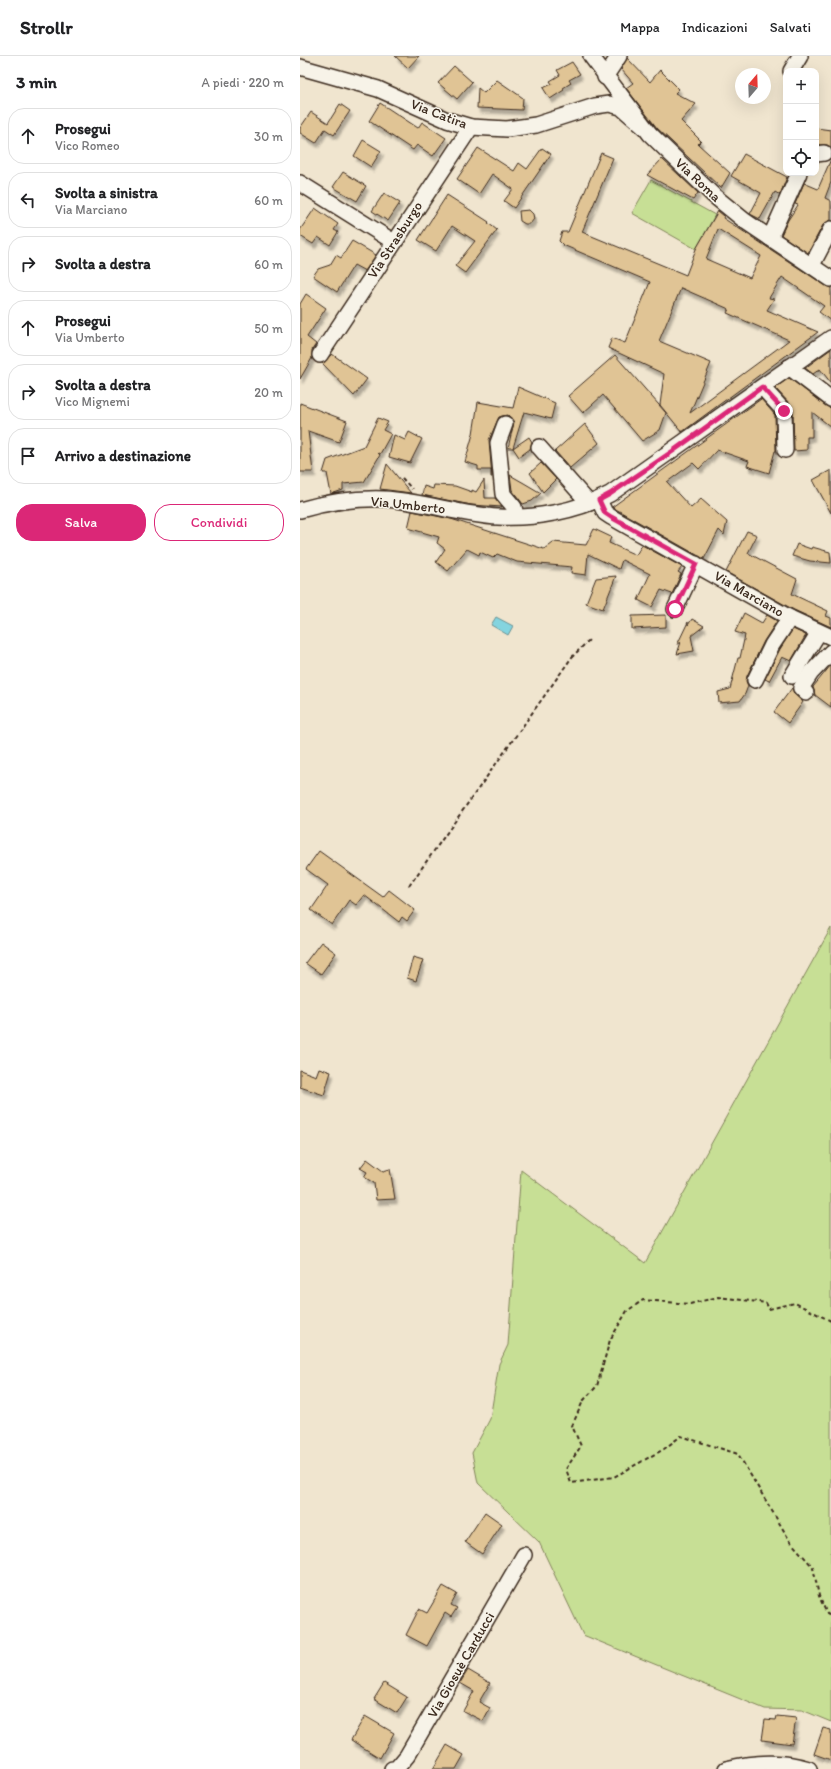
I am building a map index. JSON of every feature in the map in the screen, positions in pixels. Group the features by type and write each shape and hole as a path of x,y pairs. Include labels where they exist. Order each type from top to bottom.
{"street":[{"name":"Via Roma","path":"591,56 605,77 617,89 644,127 713,195 745,221 831,279"},
{"path":"595,106 604,96 607,89 605,77 619,56"},
{"path":"793,68 800,56"},
{"name":"Via Catira","path":"300,67 378,89 447,120 471,127 507,129 536,125 595,106 609,104 621,107 644,127"},
{"name":"Via Strasburgo","path":"320,355 471,127"},
{"path":"770,238 798,176"},
{"path":"300,183 394,242"},
{"path":"812,265 831,229"},
{"path":"785,450 784,411 762,387 831,338"},
{"path":"789,367 831,399"},
{"name":"Via Umberto","path":"300,510 329,502 384,499 416,503 480,515 499,517 532,517 598,505 610,494 689,440 762,387"},
{"path":"505,424 498,443 503,494 514,507 516,516"},
{"name":"Via Marciano","path":"539,447 563,474 598,505 790,618 825,635"},
{"path":"675,609 696,564"},
{"path":"755,680 772,645 790,618"},
{"path":"792,676 825,635"},
{"path":"806,693 802,688 811,673 831,652"},
{"name":"Via Giosuè Carducci","path":"392,1769 396,1769 407,1756 524,1555"},
{"path":"726,1769 751,1763 788,1764 809,1769"}],"path":[{"path":"409,886 572,657 591,638"},
{"path":"831,1321 795,1303 769,1309 766,1303 718,1297 690,1304 643,1300 627,1311 610,1340 597,1386 582,1401 572,1426 581,1446 566,1469 570,1483 614,1477 664,1449 680,1436 738,1454 790,1541 813,1567 819,1596 827,1614 831,1616"}],"green space":[{"path":"651,180 715,215 696,249 632,213"},
{"path":"831,928 831,1722 802,1710 765,1709 583,1635 539,1542 478,1483 472,1453 490,1419 499,1364 508,1345 521,1170 645,1263"}],"water":[{"path":"496,617 513,626 508,635 491,625"}],"building":[{"path":"395,56 419,56 408,68"},
{"path":"627,58 650,82 660,70 679,89 675,93 696,104 681,121 701,141 698,144 730,173 721,188 657,128 626,88 633,83 621,69"},
{"path":"572,62 580,74 569,80 571,83 563,88 564,90 550,99 543,88 552,84 550,81 560,75 557,70"},
{"path":"454,66 472,82 457,99 438,83"},
{"path":"497,80 523,98 522,110 477,108 478,88 484,93"},
{"path":"380,103 418,128 422,122 446,138 433,156 417,145 413,150 369,121"},
{"path":"340,104 350,111 334,135 325,129 316,143 300,133 300,128 311,112 328,123"},
{"path":"819,128 831,130 831,147 827,145 819,145"},
{"path":"363,140 381,151 371,167 354,156"},
{"path":"478,148 514,171 519,163 527,169 542,148 551,154 514,208 504,201 513,189 492,174 479,194 457,179"},
{"path":"601,153 613,158 582,232 686,275 696,249 718,211 724,216 723,218 831,288 831,321 819,312 824,306 782,277 769,298 774,299 767,310 818,332 682,432 660,405 664,374 608,348 612,338 625,343 650,282 563,245 559,241 562,232 568,232","holes":["718,229 761,256 750,278 706,259","681,288 729,309 727,313 789,340 690,413 711,363 659,341"]},
{"path":"744,154 787,177 780,195 775,192 760,219 750,214 761,193 731,176"},
{"path":"662,159 698,193 693,200 647,175"},
{"path":"831,159 831,182 825,198 831,201 831,220 823,225 808,253 781,235 788,220 798,205 795,204 804,183 818,189"},
{"path":"343,172 366,186 357,201 333,187"},
{"path":"384,193 400,203 388,221 372,211"},
{"path":"447,195 489,222 488,223 497,230 465,273 455,266 475,241 452,226 436,251 418,240"},
{"path":"315,208 338,224 334,230 338,232 330,245 318,237 313,244 300,236 300,230"},
{"path":"529,210 533,214 534,219 530,224 525,224 520,221 519,211"},
{"path":"352,241 376,255 365,271 354,265 337,292 313,276 318,269 330,265 336,255 341,258"},
{"path":"306,294 326,308 307,337 316,344 312,350 312,358 300,379 300,304"},
{"path":"831,349 831,383 820,369 813,374 805,368"},
{"path":"332,354 367,379 354,396 322,363"},
{"path":"615,355 666,413 660,430 642,441 603,395 583,413 568,396"},
{"path":"789,378 826,406 831,408 831,427 812,412 812,437 807,437 807,450 794,451 793,410 791,405 775,388"},
{"path":"518,387 555,403 551,419 524,412 513,448 508,448 514,422 508,415 499,417 489,440 492,477 491,477 491,470 478,470 478,466 465,462 473,434 478,402 513,408"},
{"path":"761,399 775,415 776,451 769,473 747,466 749,461 717,450 699,469 693,463 667,482 691,508 701,499 727,522 724,535 719,530 704,559 612,507"},
{"path":"300,403 347,421 339,442 308,431 313,472 300,472"},
{"path":"378,418 388,422 383,430 391,434 380,454 378,453 380,455 364,482 343,484 343,490 331,494 327,473 323,473 327,460 364,446"},
{"path":"585,424 599,443 570,468 555,451"},
{"path":"409,432 422,439 410,463 389,457 394,435 405,440"},
{"path":"529,437 532,442 530,449 519,457 513,448"},
{"path":"541,463 556,479 543,492 530,473"},
{"path":"387,464 405,486 411,493 380,489"},
{"path":"831,470 831,513 813,480"},
{"path":"510,475 541,493 532,501 523,504 512,490"},
{"path":"484,480 485,498 495,498 502,507 471,505 422,495 424,486 433,489 434,485 455,486 476,492"},
{"path":"412,511 451,519 544,549 553,542 586,545 594,529 611,537 609,543 636,555 642,545 682,567 678,572 681,574 672,594 661,590 652,607 638,600 650,574 622,560 619,569 588,554 586,575 571,573 572,567 517,562 497,554 493,558 480,552 479,555 467,549 448,571 436,562 445,549 437,543 439,537 408,528"},
{"path":"747,531 757,535 748,553 797,579 792,594 828,611 826,616 831,618 831,627 794,610 726,572"},
{"path":"797,544 811,549 812,547 830,552 831,563 810,561 792,556"},
{"path":"616,576 603,609 586,603 596,578"},
{"path":"744,613 762,623 767,615 777,621 764,641 747,676 746,681 748,686 745,694 740,701 719,703 718,692 730,689 738,658 740,658 745,635 735,632"},
{"path":"666,615 666,627 632,629 632,616"},
{"path":"692,619 704,626 691,636 694,651 677,654 681,642 677,645 688,622 688,625"},
{"path":"793,629 806,635 791,661 782,657 769,681 765,679 780,649"},
{"path":"831,665 831,707 815,695 813,687"},
{"path":"792,688 794,694 803,702 788,723 774,712"},
{"path":"319,851 383,897 389,890 415,910 407,921 402,917 399,922 364,895 356,905 349,900 332,925 311,910 328,885 306,869"},
{"path":"321,942 336,953 321,974 305,963"},
{"path":"413,957 423,960 416,981 407,978"},
{"path":"319,1068 331,1072 324,1095 300,1087 300,1070 316,1076"},
{"path":"367,1159 383,1171 390,1169 395,1199 376,1200 374,1183 364,1177 367,1172 360,1168"},
{"path":"485,1512 502,1524 482,1554 465,1542"},
{"path":"443,1586 457,1594 451,1605 457,1608 451,1617 445,1613 427,1646 406,1635 419,1609 427,1613"},
{"path":"468,1670 490,1683 479,1702 490,1708 483,1721 463,1711 474,1691 460,1683"},
{"path":"384,1683 407,1697 397,1713 374,1699"},
{"path":"365,1716 394,1733 380,1758 351,1740"},
{"path":"777,1716 796,1718 792,1744 762,1740 765,1719 776,1720"},
{"path":"823,1728 831,1730 831,1760 814,1754"},
{"path":"447,1745 464,1755 456,1769 433,1769"}],"route":[{"path":"675,609 696,564 611,517 605,513 599,500 673,451 762,387 784,411"}]}
